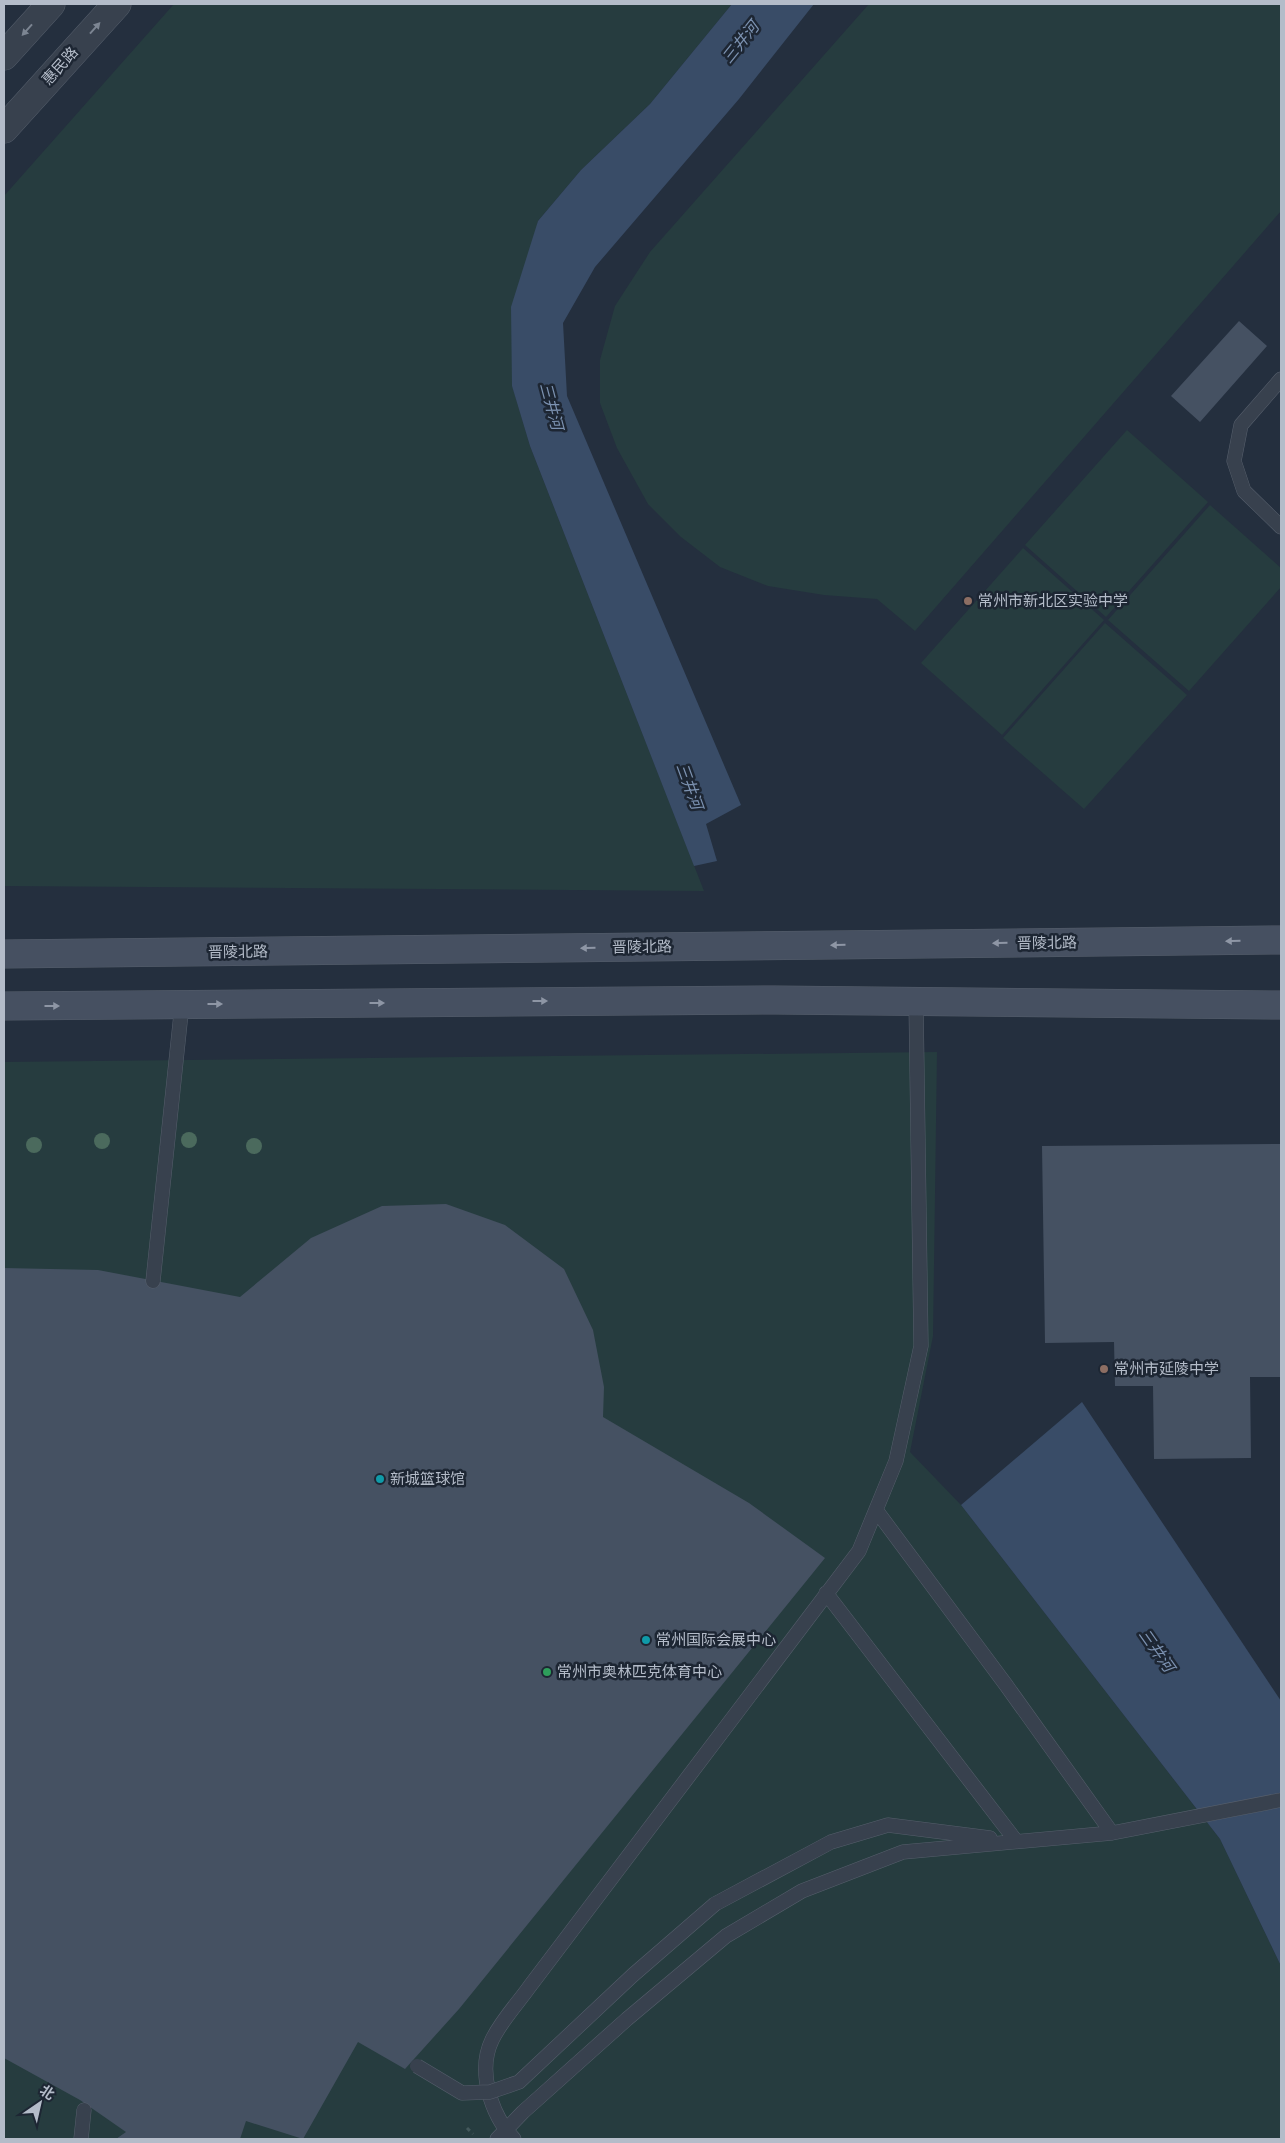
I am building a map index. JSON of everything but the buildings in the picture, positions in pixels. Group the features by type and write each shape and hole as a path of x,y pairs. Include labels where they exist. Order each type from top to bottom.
{"main road":[{"name":"晋陵北路","path":"4,954 1281,940"},
{"path":"4,1006 775,1000 1281,1005"}],"street":[{"path":"4,56 51,4"},
{"name":"惠民路","path":"4,128 117,4"}],"lane":[{"path":"1281,380 1241,425 1234,461 1244,491 1281,527"},
{"path":"505,2136 491,2102 485,2070 492,2040 530,1986 859,1550 896,1461 921,1346 916,1001"},
{"path":"153,1281 182,1004"},
{"path":"876,1510 1006,1685 1112,1833"},
{"path":"826,1594 1016,1842"},
{"path":"505,2136 523,2112 627,2019 726,1936 802,1891 904,1852 1112,1833 1281,1800"},
{"path":"417,2066 462,2093 490,2092 519,2082 633,1976 715,1904 831,1842 888,1826 1016,1842"},
{"path":"81,2139 84,2110"}],"green space":[{"path":"174,4 732,4 650,104 581,170 538,221 512,385 530,446 704,891 4,886 4,196"},
{"path":"869,4 1281,4 1281,211 915,631 877,599 824,595 768,586 720,567 681,537 648,504 617,448 600,403 600,360 615,306 650,252"},
{"path":"1127,430 1208,502 1106,617 1025,545"},
{"path":"1210,505 1281,568 1281,587 1189,691 1108,620"},
{"path":"1023,548 1104,620 1002,735 921,663"},
{"path":"1105,623 1187,695 1084,809 1003,738"},
{"name":"常州市奥林匹克体育中心","path":"937,1052 933,1336 910,1452 961,1505 1220,1839 1281,1966 1281,2139 4,2139 4,1062"}],"water":[{"name":"三井河","path":"732,4 814,4 739,99 595,267 563,323 567,396 741,805 706,824 717,861 694,866 530,446 512,386 511,307 538,221 581,170 650,104"},
{"name":"三井河","path":"1082,1402 1281,1701 1281,1966 1220,1839 961,1505"}],"place":[{"name":"常州市新北区实验中学","path":"968,601"},
{"name":"常州市延陵中学","path":"1104,1369"},
{"name":"新城篮球馆","path":"380,1479"},
{"name":"常州国际会展中心","path":"646,1640"},
{"name":"常州市奥林匹克体育中心","path":"547,1672"}]}
